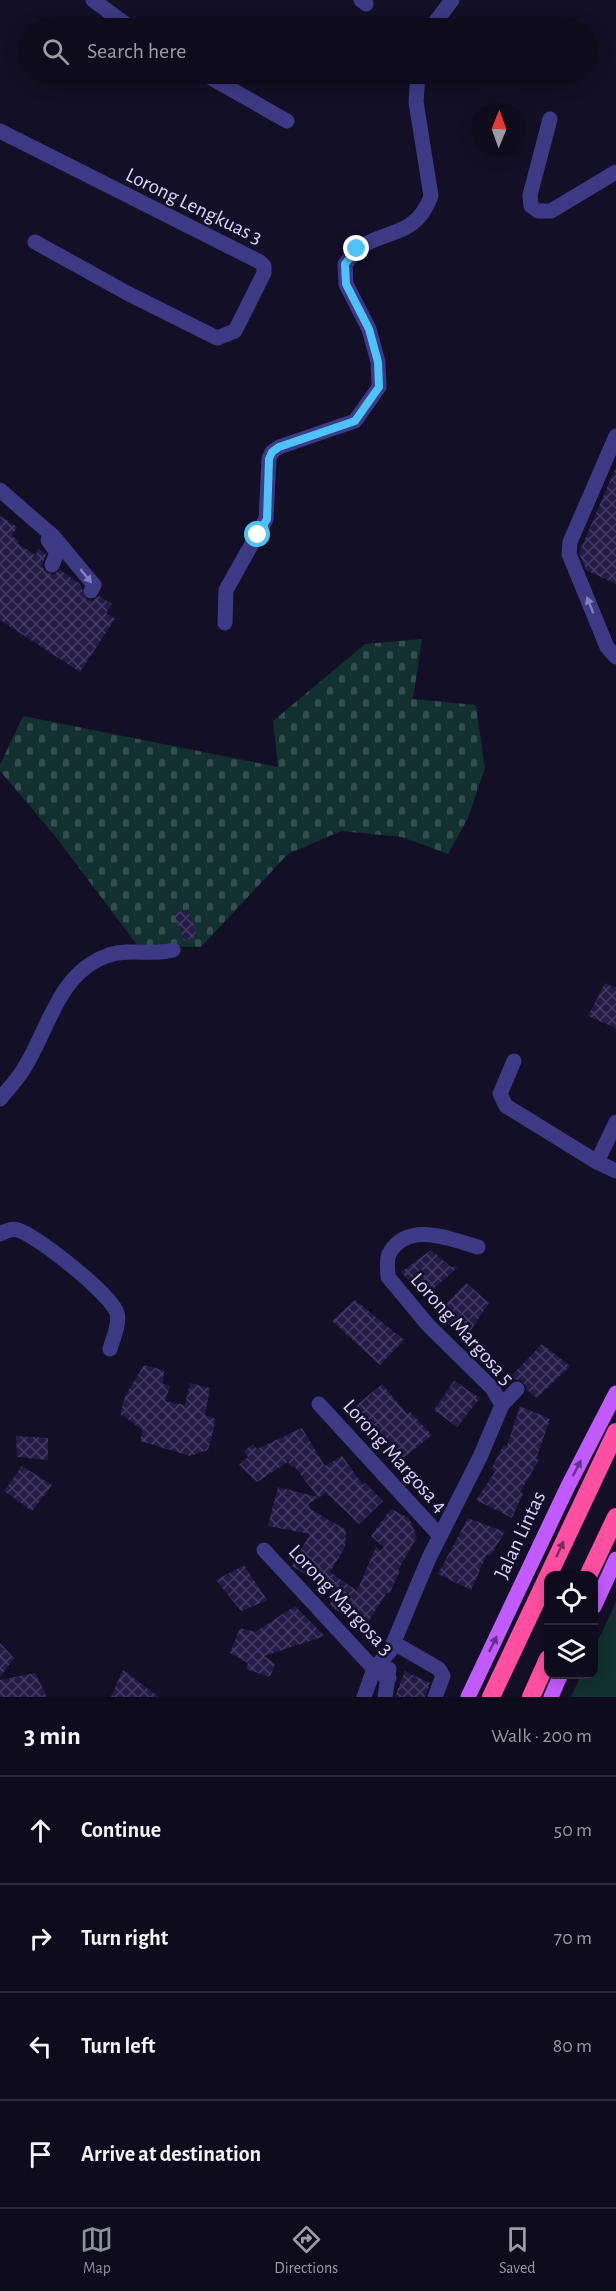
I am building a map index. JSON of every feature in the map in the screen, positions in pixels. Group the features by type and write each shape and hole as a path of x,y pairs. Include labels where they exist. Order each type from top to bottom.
{"highway":[{"name":"Jalan Lintas","path":"491,1697 616,1432"},
{"path":"590,1571 616,1518"},
{"path":"531,1697 544,1670"}],"main road":[{"name":"Jalan Lintas","path":"468,1697 568,1486 616,1393"},
{"path":"598,1598 616,1559"},
{"path":"551,1697 559,1679"}],"street":[{"path":"93,0 117,18"},
{"path":"438,18 452,0"},
{"path":"221,84 286,121"},
{"path":"225,623 226,590 267,519 269,459 272,452 279,447 355,421 379,387 378,362 369,329 346,284 345,264 357,249 403,230 426,210 431,196 416,102 417,84"},
{"path":"550,119 530,195 531,206 538,211 551,211 616,172"},
{"name":"Lorong Lengkuas 3","path":"0,131 260,262 264,266 264,273 235,331 218,338 127,293 35,242"},
{"path":"616,436 570,542 569,554 607,647 616,657"},
{"path":"0,490 17,502 45,531 54,537 94,585 91,591"},
{"path":"45,531 57,553 52,566"},
{"path":"0,1099 23,1071 62,990 83,968 110,955 131,951 156,954 173,950"},
{"path":"514,1061 500,1094 506,1106 597,1162 616,1171"},
{"path":"597,1162 616,1122"},
{"path":"0,1234 9,1230 20,1231 77,1269 113,1305 118,1322 110,1349"},
{"name":"Lorong Margosa 5","path":"364,1697 374,1670 392,1647 440,1536 480,1456 502,1405 492,1388 428,1325 388,1277 388,1255 402,1238 429,1233 478,1247"},
{"path":"502,1405 517,1389"},
{"name":"Lorong Margosa 4","path":"319,1404 440,1536"},
{"name":"Lorong Margosa 3","path":"264,1550 374,1670 389,1678"},
{"path":"392,1647 439,1669 442,1676 435,1697"},
{"name":"Lorong Margosa 5","path":"385,1697 392,1647"}],"green space":[{"path":"422,639 413,699 476,705 485,768 468,818 448,854 402,837 341,831 288,854 201,947 138,946 55,836 0,771 0,765 23,716 278,767 273,721 365,644"},
{"path":"616,1602 616,1697 571,1697 579,1679 598,1679 598,1640"}],"building":[{"path":"616,467 616,584 586,570 579,553"},
{"path":"0,516 17,527 12,536 19,541 17,543 35,555 39,549 46,554 42,566 45,571 53,575 60,570 80,584 86,599 92,601 99,596 112,604 106,613 115,619 80,672 0,620"},
{"path":"188,909 197,936 184,941 174,914"},
{"path":"605,983 616,988 616,1028 588,1016"},
{"path":"431,1250 451,1267 458,1267 424,1297 401,1272"},
{"path":"466,1283 489,1303 465,1339 437,1314"},
{"path":"355,1300 404,1340 380,1365 332,1321"},
{"path":"542,1344 570,1366 537,1398 527,1390 523,1382 510,1377"},
{"path":"144,1365 164,1370 163,1384 170,1386 165,1401 185,1405 190,1383 210,1388 205,1415 216,1419 208,1450 190,1456 140,1441 143,1430 120,1414 126,1394"},
{"path":"454,1381 480,1398 457,1427 434,1410"},
{"path":"382,1384 407,1414 410,1412 432,1435 401,1460 352,1409"},
{"path":"520,1406 550,1419 536,1459 539,1460 520,1492 523,1494 512,1518 476,1500 495,1472 491,1469 504,1445 507,1446"},
{"path":"302,1428 325,1466 342,1456 363,1485 365,1483 383,1501 359,1524 326,1493 308,1504 312,1510 346,1530 345,1547 330,1572 357,1591 376,1547 381,1551 384,1547 371,1536 391,1509 409,1518 417,1537 398,1570 400,1571 389,1594 387,1592 364,1629 329,1605 337,1594 292,1566 310,1534 268,1526 278,1487 318,1497 294,1466 292,1467 288,1462 257,1482 239,1465 248,1457 244,1451 253,1444 257,1449"},
{"path":"16,1436 48,1438 48,1460 17,1457"},
{"path":"22,1466 52,1485 32,1511 4,1491"},
{"path":"468,1518 505,1532 490,1556 487,1554 471,1590 438,1574"},
{"path":"244,1565 267,1600 241,1611 216,1580"},
{"path":"295,1606 325,1636 264,1656 275,1664 270,1677 246,1669 248,1663 230,1653 240,1628 255,1632"},
{"path":"0,1643 14,1658 0,1677"},
{"path":"123,1670 159,1697 111,1697"},
{"path":"405,1671 430,1683 425,1697 395,1697"},
{"path":"35,1673 47,1697 0,1697 0,1680"}],"route":[{"path":"258,535 267,519 269,459 272,452 279,447 355,421 379,387 378,362 369,329 346,284 345,264 357,249"}]}
